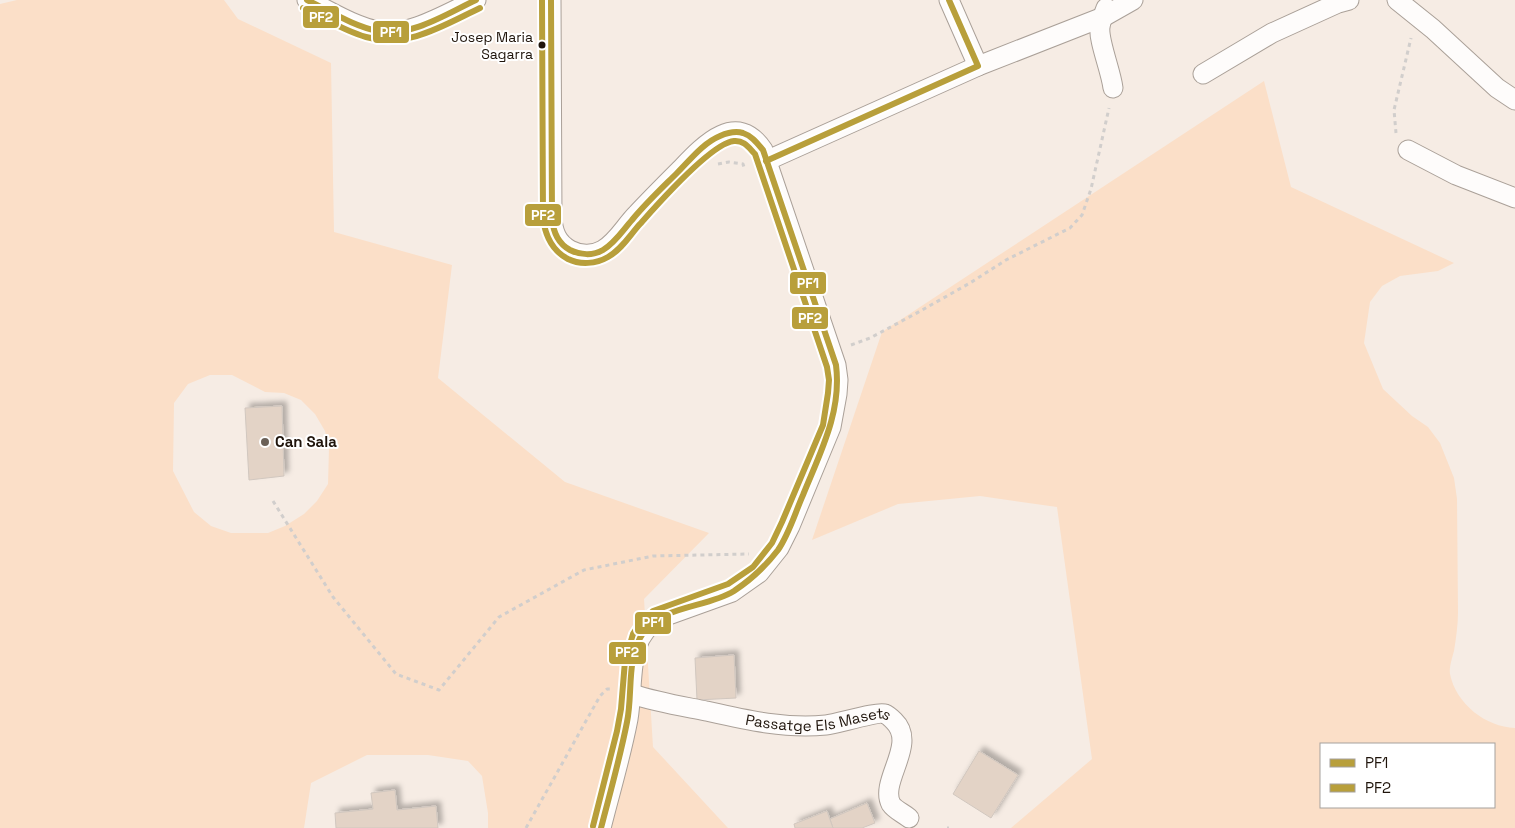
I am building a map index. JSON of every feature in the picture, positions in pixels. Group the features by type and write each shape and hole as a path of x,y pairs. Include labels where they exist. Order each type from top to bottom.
{"street":[{"path":"307,0 359,25 380,32 399,32 416,27 476,0"},
{"path":"551,0 552,218 553,232 562,245 574,252 588,254 600,251 611,245 636,214 705,144 720,135 734,132 749,135 763,150 836,365 838,380 831,427 779,548 759,573 744,584 725,594 657,619 642,634 636,648 634,661 624,691 628,720 601,828"},
{"path":"949,0 978,66"},
{"path":"766,161 1106,9 1132,0"},
{"path":"1203,74 1272,33 1338,3 1349,0"},
{"path":"1397,0 1433,29 1497,88 1515,100"},
{"path":"1106,9 1100,34 1113,88"},
{"path":"1408,150 1456,175 1515,198"},
{"name":"Passatge Els Masets","path":"624,691 656,702 774,725 828,725 876,714 886,714 896,722 902,743 899,759 893,772 890,801 894,808 903,812 909,818"}],"path":[{"path":"1408,150 1396,134 1394,110 1416,16"},
{"path":"832,353 877,334 950,294 1006,260 1070,228 1082,214 1091,189 1113,88"},
{"path":"715,165 729,162 743,164 746,171"},
{"path":"273,501 332,597 396,674 439,690 499,617 584,570 653,556 754,555 747,561"},
{"path":"526,828 600,696 607,689 624,691"}],"shaded area":[{"path":"17,0 224,0 238,19 331,63 334,232 452,265 438,378 565,482 709,533 644,599 653,747 728,828 488,828 488,813 482,776 468,761 428,755 367,755 311,783 304,828 0,828 0,4","holes":["210,375 232,375 265,392 284,393 301,400 315,414 325,431 329,448 328,484 317,501 304,514 285,526 268,533 231,533 211,526 194,512 173,471 174,403 188,384"]},
{"path":"1264,81 1291,187 1454,263 1438,271 1400,276 1382,286 1370,302 1364,343 1383,389 1412,416 1428,427 1440,443 1454,478 1457,499 1458,617 1450,674 1453,685 1459,695 1474,712 1493,723 1515,728 1515,828 1011,828 1092,759 1057,507 980,496 898,504 812,540 882,332"}],"building":[{"name":"Can Sala","path":"282,406 284,476 249,480 245,408"},
{"path":"734,655 736,698 697,700 695,658"},
{"path":"979,751 1018,775 991,818 953,794"},
{"path":"395,790 397,810 436,806 438,828 336,828 335,813 373,809 371,793"},
{"path":"867,803 875,823 862,828 833,828 830,819"},
{"path":"827,811 833,828 795,828 794,824"}],"transit line":[{"name":"PF1","path":"307,0 360,26 391,32 416,28 441,18 476,0"},
{"name":"PF2","path":"542,0 543,218 547,236 553,247 568,259 583,263 608,257 622,246 658,204 698,163 724,144 734,141 743,143 755,154 827,367 829,380 823,425 772,543 753,567 728,584 653,611 641,622 633,634 625,661 617,731 593,826"},
{"name":"PF1","path":"551,0 552,218 553,228 562,244 578,253 591,254 603,250 615,240 648,202 702,147 726,134 737,132 746,134 763,150 836,365 836,399 828,432 789,530 778,550 758,572 734,591 723,597 662,617 643,633 634,654 627,722 601,828"},
{"name":"PF1","path":"766,161 978,66 949,0"},
{"name":"PF2","path":"303,8 342,28 366,37 381,40 411,38 439,28 480,8"}],"place":[{"name":"Josep Maria Sagarra","path":"542,45"},
{"name":"Can Sala","path":"265,442"}]}
